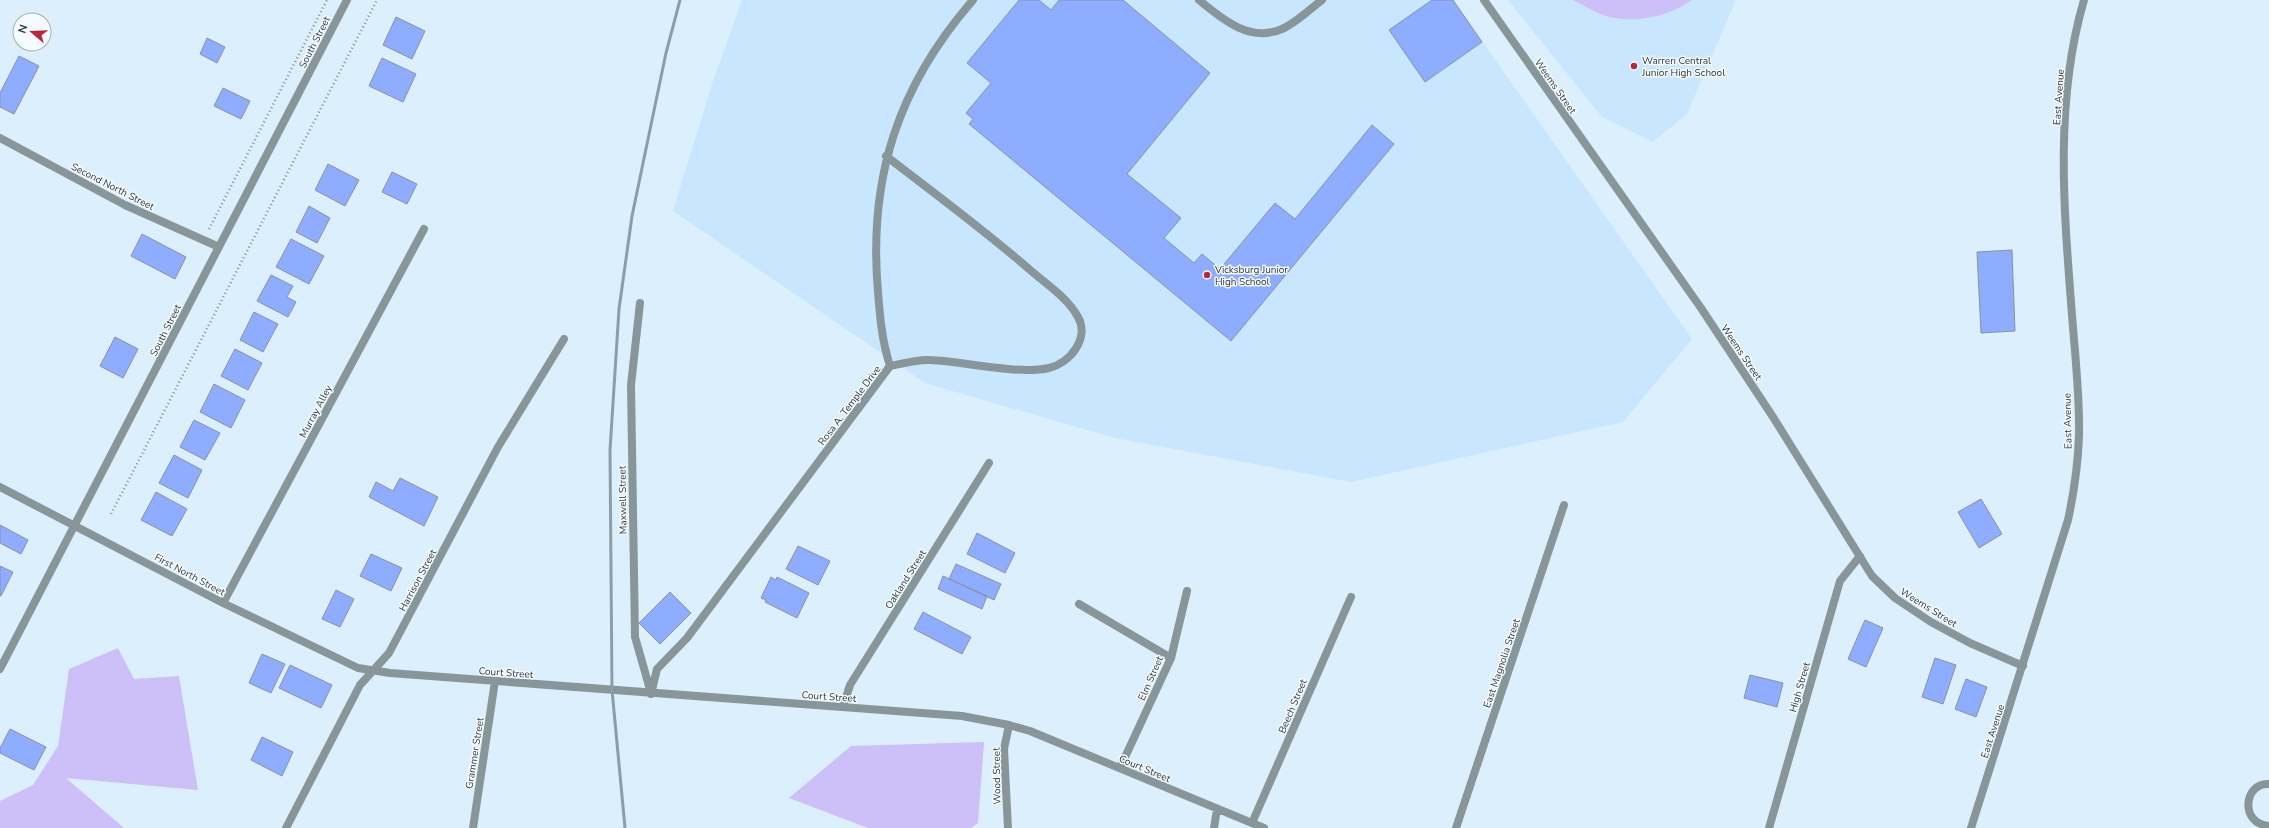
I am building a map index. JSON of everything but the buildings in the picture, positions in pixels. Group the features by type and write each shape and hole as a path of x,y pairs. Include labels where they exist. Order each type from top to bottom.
{"street":[{"name":"South Street","path":"0,669 347,0"},
{"name":"Rosa A. Temple Drive","path":"651,694 657,669 687,638 890,366 882,342 876,269 876,219 886,156 904,106 926,61 953,22 972,0"},
{"path":"1199,0 1231,24 1255,33 1268,33 1283,28 1322,0"},
{"name":"Weems Street","path":"1484,0 1701,308 1773,417 1872,576 1895,598 1931,622 1970,643 2023,666"},
{"name":"East Avenue","path":"1971,828 2068,520 2078,456 2079,434 2075,354 2064,184 2068,76 2077,24 2084,0"},
{"name":"Second North Street","path":"0,138 125,206 219,247"},
{"path":"886,156 983,230 1068,303 1079,319 1082,335 1076,349 1066,360 1051,367 1032,370 927,360 890,366"},
{"name":"Murray Alley","path":"223,603 424,229"},
{"name":"Maxwell Street","path":"640,303 631,385 634,637 651,694"},
{"name":"Harrison Street","path":"286,828 360,685 389,653 498,447 564,339"},
{"name":"Oakland Street","path":"843,707 850,685 989,463"},
{"name":"First North Street","path":"0,487 223,603 358,668 373,670"},
{"name":"East Magnolia Street","path":"1456,828 1564,505"},
{"name":"High Street","path":"1769,828 1840,581 1860,556"},
{"name":"Elm Street","path":"1120,768 1171,658 1187,591"},
{"name":"Beech Street","path":"1252,823 1351,597"},
{"path":"1079,604 1171,658"},
{"name":"Court Street","path":"373,670 651,694 962,716 1009,725 1030,731 1264,828"},
{"name":"Grammer Street","path":"473,828 495,681"},
{"name":"Wood Street","path":"1008,828 1004,749 1009,725"},
{"path":"2264,827 2254,821 2249,813 2247,803 2250,794 2257,788 2269,784"},
{"path":"1214,828 1217,809"}],"path":[{"path":"203,240 327,0"},
{"path":"111,514 377,0"}],"shaded area":[{"name":"Vicksburg Junior High School","path":"742,0 1453,0 1692,339 1623,422 1351,482 1115,438 925,383 673,211 712,84"},
{"name":"Warren Central Junior High School","path":"1508,0 1736,0 1687,114 1653,142 1602,117"},
{"path":"1573,0 1692,0 1683,6 1662,15 1639,19 1628,19 1606,16"},
{"path":"118,648 134,679 179,676 198,790 66,778 124,828 0,828 0,801 33,785 58,746 69,669"},
{"path":"984,742 978,823 971,828 868,828 789,798 851,746"}],"railway":[{"path":"625,828 612,690 610,450 619,309 632,216 666,53 680,0"}],"place":[{"name":"Warren Central Junior High School","path":"1634,66"},
{"name":"Vicksburg Junior High School","path":"1207,275"}]}
